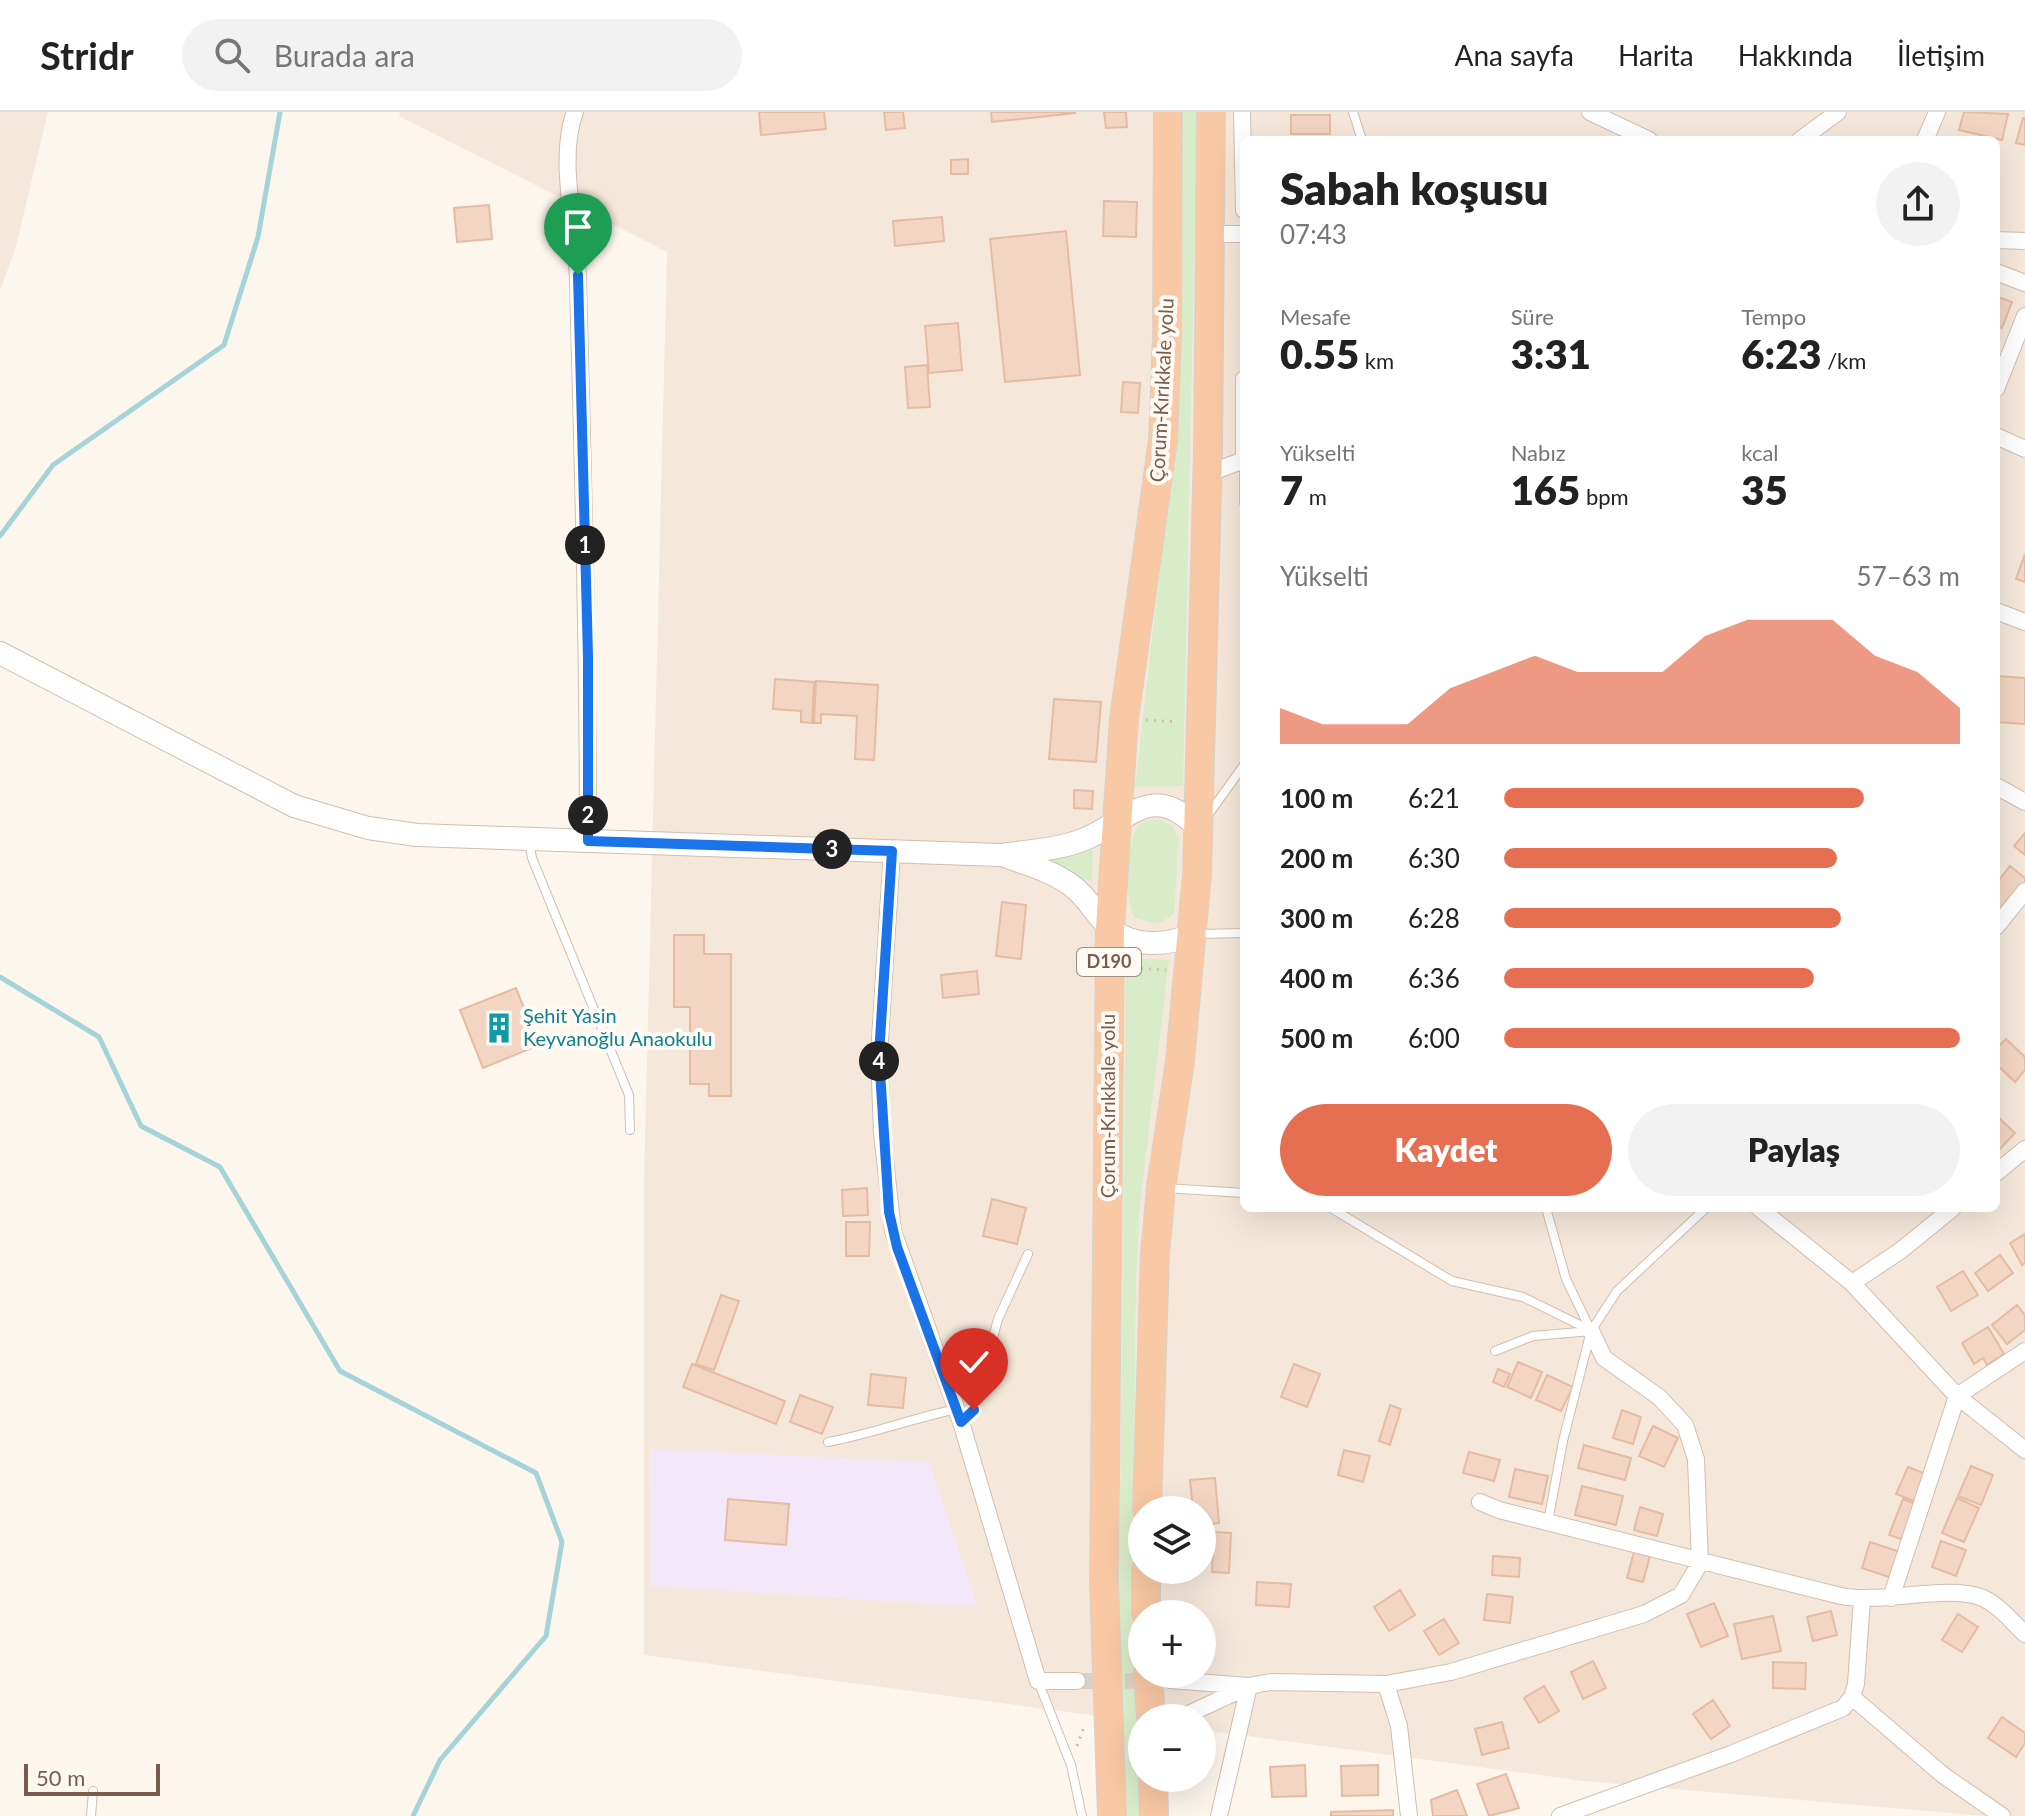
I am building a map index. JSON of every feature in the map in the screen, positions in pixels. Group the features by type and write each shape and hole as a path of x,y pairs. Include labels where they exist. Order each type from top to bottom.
{"highway":[{"name":"Çorum-Kırıkkale yolu","path":"1112,1816 1104,1584 1110,928 1124,719 1163,440 1167,337 1168,112"},
{"path":"1147,1496 1150,1332 1161,1187 1180,1061 1193,934 1198,828 1207,474 1211,112"},
{"path":"1153,1792 1154,1816"}],"street":[{"path":"575,112 567,145 578,275 588,657 588,841"},
{"path":"1242,112 1242,136"},
{"path":"1590,112 1641,136"},
{"path":"1805,136 1838,112"},
{"path":"1927,136 1937,112"},
{"path":"1211,234 1240,234"},
{"path":"2000,240 2025,241"},
{"path":"2000,274 2025,283"},
{"path":"2000,379 2025,316"},
{"path":"2000,438 2025,449"},
{"path":"1207,474 1240,462"},
{"path":"2000,613 2025,622"},
{"path":"0,653 250,784 319,814 368,828 417,835 529,840 1000,855 1066,845 1088,838 1117,818 1143,807 1159,805 1184,814 1198,828"},
{"path":"2000,788 2025,802"},
{"path":"892,851 879,1055 889,1212 897,1247 959,1416 1038,1681 1077,1681"},
{"path":"1000,855 1066,881 1080,892 1110,928 1125,937 1153,944 1193,934"},
{"path":"2000,922 2025,891"},
{"path":"2000,1170 2025,1149"},
{"path":"1764,1212 1852,1283 1957,1396 2025,1450"},
{"path":"1852,1283 1948,1212"},
{"path":"1210,1704 1249,1686 1270,1682 1386,1684 1451,1672 1644,1614 1681,1595 1700,1563 1696,1459 1685,1425 1659,1397 1604,1358 1591,1331"},
{"path":"1891,1598 1957,1396 2025,1351"},
{"path":"1480,1502 1700,1563 1862,1599 1973,1595 2001,1610 2025,1634"},
{"path":"1560,1816 1731,1754 1843,1708 1852,1697 1862,1599"},
{"path":"1216,1683 1249,1686"},
{"path":"1386,1684 1399,1726 1409,1816"},
{"path":"1219,1816 1249,1686"},
{"path":"1852,1697 1943,1775 2002,1816"}],"lane":[{"path":"1353,112 1361,136"},
{"path":"1198,828 1240,770"},
{"path":"529,840 532,858 629,1095 630,1130"},
{"path":"1193,934 1240,933"},
{"path":"1161,1187 1240,1193"},
{"path":"1338,1212 1452,1281 1523,1297 1591,1331"},
{"path":"1547,1212 1566,1279 1591,1331"},
{"path":"1548,1522 1563,1441 1591,1331 1617,1291 1702,1212"},
{"path":"828,1442 877,1433 925,1416 959,1416 974,1410 998,1319 1028,1254"},
{"path":"1495,1351 1533,1336 1591,1331"},
{"path":"1038,1681 1071,1765 1082,1816"},
{"path":"91,1816 93,1791"}],"path":[{"path":"1124,719 1201,723"}],"shaded area":[{"path":"0,112 48,112 15,250 0,290"},
{"path":"400,112 2025,112 2025,1816 1983,1816 1583,1781 1216,1732 1216,1704 1128,1704 1128,1720 644,1655 644,1181 667,252 399,116"},
{"path":"649,1449 929,1462 978,1607 650,1586"}],"green space":[{"path":"1181,112 1196,112 1183,786 1135,787 1176,430"},
{"path":"1159,819 1173,826 1179,840 1174,914 1158,924 1135,918 1129,899 1128,870 1136,829 1141,822"},
{"path":"1093,850 1092,882 1028,858"},
{"path":"1126,958 1169,960 1140,1204 1136,1276 1134,1496 1128,1496 1128,1584 1133,1584 1132,1600 1128,1600 1128,1688 1134,1688 1135,1704 1128,1704 1128,1792 1140,1792 1141,1816 1126,1816 1119,1606"}],"building":[{"path":"759,112 824,112 826,129 761,135"},
{"path":"884,112 903,112 905,128 886,130"},
{"path":"991,112 1075,112 1075,113 992,122"},
{"path":"1104,112 1126,112 1127,127 1106,128"},
{"path":"1964,112 2008,114 2002,140 2000,136 1959,130"},
{"path":"1291,115 1330,115 1330,134 1291,134"},
{"path":"2025,118 2025,145 2016,143"},
{"path":"968,159 968,174 951,174 951,160"},
{"path":"1104,201 1137,202 1136,237 1103,236"},
{"path":"489,205 492,239 457,242 454,208"},
{"path":"942,217 944,241 895,246 893,221"},
{"path":"1066,231 1080,375 1005,382 990,239"},
{"path":"2000,298 2012,302 2000,327"},
{"path":"958,323 962,370 929,373 925,326"},
{"path":"927,365 930,407 908,408 905,367"},
{"path":"1123,382 1140,383 1138,413 1121,412"},
{"path":"2025,554 2025,582 2016,579"},
{"path":"2000,676 2025,678 2025,724 2000,722"},
{"path":"775,679 814,682 812,723 801,722 801,711 773,709"},
{"path":"816,681 878,685 874,760 855,759 857,716 821,714 821,723 814,723"},
{"path":"1054,699 1101,702 1096,762 1049,759"},
{"path":"1074,790 1093,791 1092,809 1074,808"},
{"path":"2025,833 2025,855 2014,846"},
{"path":"2010,866 2025,878 2000,913 2000,879"},
{"path":"1002,902 1026,905 1021,959 996,956"},
{"path":"674,935 704,935 704,954 731,954 731,1096 709,1096 709,1084 690,1084 690,1007 674,1007"},
{"path":"977,971 979,994 943,998 941,975"},
{"name":"Şehit Yasin Keyvanoğlu Anaokulu","path":"516,988 539,1045 483,1068 460,1010"},
{"path":"2006,1039 2025,1057 2025,1070 2015,1082 2000,1068 2000,1045"},
{"path":"2000,1119 2015,1133 2000,1149"},
{"path":"867,1188 868,1215 843,1216 842,1190"},
{"path":"992,1199 1026,1208 1017,1244 983,1236"},
{"path":"846,1222 870,1222 869,1256 846,1256"},
{"path":"2025,1234 2025,1263 2022,1265 2010,1243"},
{"path":"2000,1255 2013,1273 1988,1291 1975,1273"},
{"path":"1963,1271 1978,1295 1951,1311 1937,1287"},
{"path":"721,1295 739,1301 714,1370 696,1364"},
{"path":"2017,1305 2025,1315 2025,1330 2007,1344 1992,1325"},
{"path":"1988,1327 2004,1354 1987,1365 1983,1358 1974,1364 1962,1343"},
{"path":"1518,1362 1542,1372 1531,1398 1507,1387"},
{"path":"692,1364 785,1401 776,1424 683,1387"},
{"path":"1294,1364 1320,1374 1307,1407 1281,1397"},
{"path":"1498,1369 1510,1374 1504,1387 1493,1382"},
{"path":"871,1374 906,1378 903,1408 868,1405"},
{"path":"1547,1375 1573,1387 1561,1411 1536,1400"},
{"path":"800,1395 833,1407 822,1434 790,1422"},
{"path":"1390,1405 1401,1409 1390,1445 1379,1441"},
{"path":"1622,1410 1641,1417 1633,1444 1613,1438"},
{"path":"1653,1426 1678,1438 1664,1467 1639,1456"},
{"path":"1584,1445 1631,1458 1625,1480 1578,1468"},
{"path":"1344,1450 1370,1456 1363,1482 1338,1475"},
{"path":"1469,1452 1500,1460 1494,1481 1463,1473"},
{"path":"1971,1466 1993,1475 1981,1505 1958,1496"},
{"path":"1908,1467 1931,1476 1919,1503 1896,1494"},
{"path":"1515,1469 1548,1476 1542,1504 1509,1497"},
{"path":"1215,1478 1219,1523 1216,1523 1216,1496 1192,1496 1190,1480"},
{"path":"1582,1486 1623,1496 1616,1525 1575,1515"},
{"path":"1957,1498 1979,1508 1964,1542 1942,1533"},
{"path":"728,1499 789,1504 786,1545 725,1540"},
{"path":"1903,1499 1918,1505 1904,1540 1889,1535"},
{"path":"1640,1507 1663,1514 1657,1536 1634,1530"},
{"path":"1216,1532 1231,1533 1229,1573 1216,1572"},
{"path":"1941,1541 1966,1550 1956,1576 1932,1567"},
{"path":"1870,1542 1900,1552 1892,1578 1862,1568"},
{"path":"1634,1552 1650,1556 1643,1582 1627,1578"},
{"path":"1493,1556 1520,1558 1519,1577 1492,1575"},
{"path":"1257,1582 1291,1584 1289,1607 1256,1605"},
{"path":"1400,1590 1415,1615 1389,1631 1374,1607"},
{"path":"1487,1594 1513,1597 1510,1623 1484,1620"},
{"path":"1714,1603 1728,1636 1701,1647 1687,1614"},
{"path":"1831,1611 1837,1635 1813,1641 1807,1617"},
{"path":"1958,1614 1978,1627 1962,1652 1942,1640"},
{"path":"1773,1616 1781,1651 1742,1659 1734,1624"},
{"path":"1444,1619 1459,1643 1439,1655 1424,1631"},
{"path":"1593,1661 1606,1688 1583,1699 1571,1672"},
{"path":"1773,1662 1806,1663 1805,1689 1773,1688"},
{"path":"1544,1686 1559,1711 1539,1723 1524,1698"},
{"path":"1713,1700 1730,1726 1711,1739 1693,1714"},
{"path":"2002,1717 2025,1733 2025,1743 2016,1757 1988,1738"},
{"path":"1502,1722 1509,1748 1482,1755 1475,1729"},
{"path":"1305,1765 1306,1796 1272,1797 1270,1767"},
{"path":"1378,1765 1378,1795 1342,1796 1341,1766"},
{"path":"1506,1774 1519,1808 1489,1816 1477,1784"},
{"path":"1457,1790 1467,1816 1433,1816 1431,1800"},
{"path":"1393,1810 1393,1816 1331,1816 1331,1812"}],"waterway":[{"path":"0,536 53,465 224,345 258,237 280,112"},
{"path":"0,977 99,1037 141,1126 220,1167 340,1371 536,1473 562,1542 546,1636 440,1760 413,1816"}],"tunnel":[{"path":"1077,1681 1128,1681"}],"place":[{"name":"Şehit Yasin Keyvanoğlu Anaokulu","path":"499,1028"}],"route":[{"path":"578,275 588,657 588,841 892,851 879,1055 889,1212 897,1247 961,1422 969,1418 974,1410"}]}
